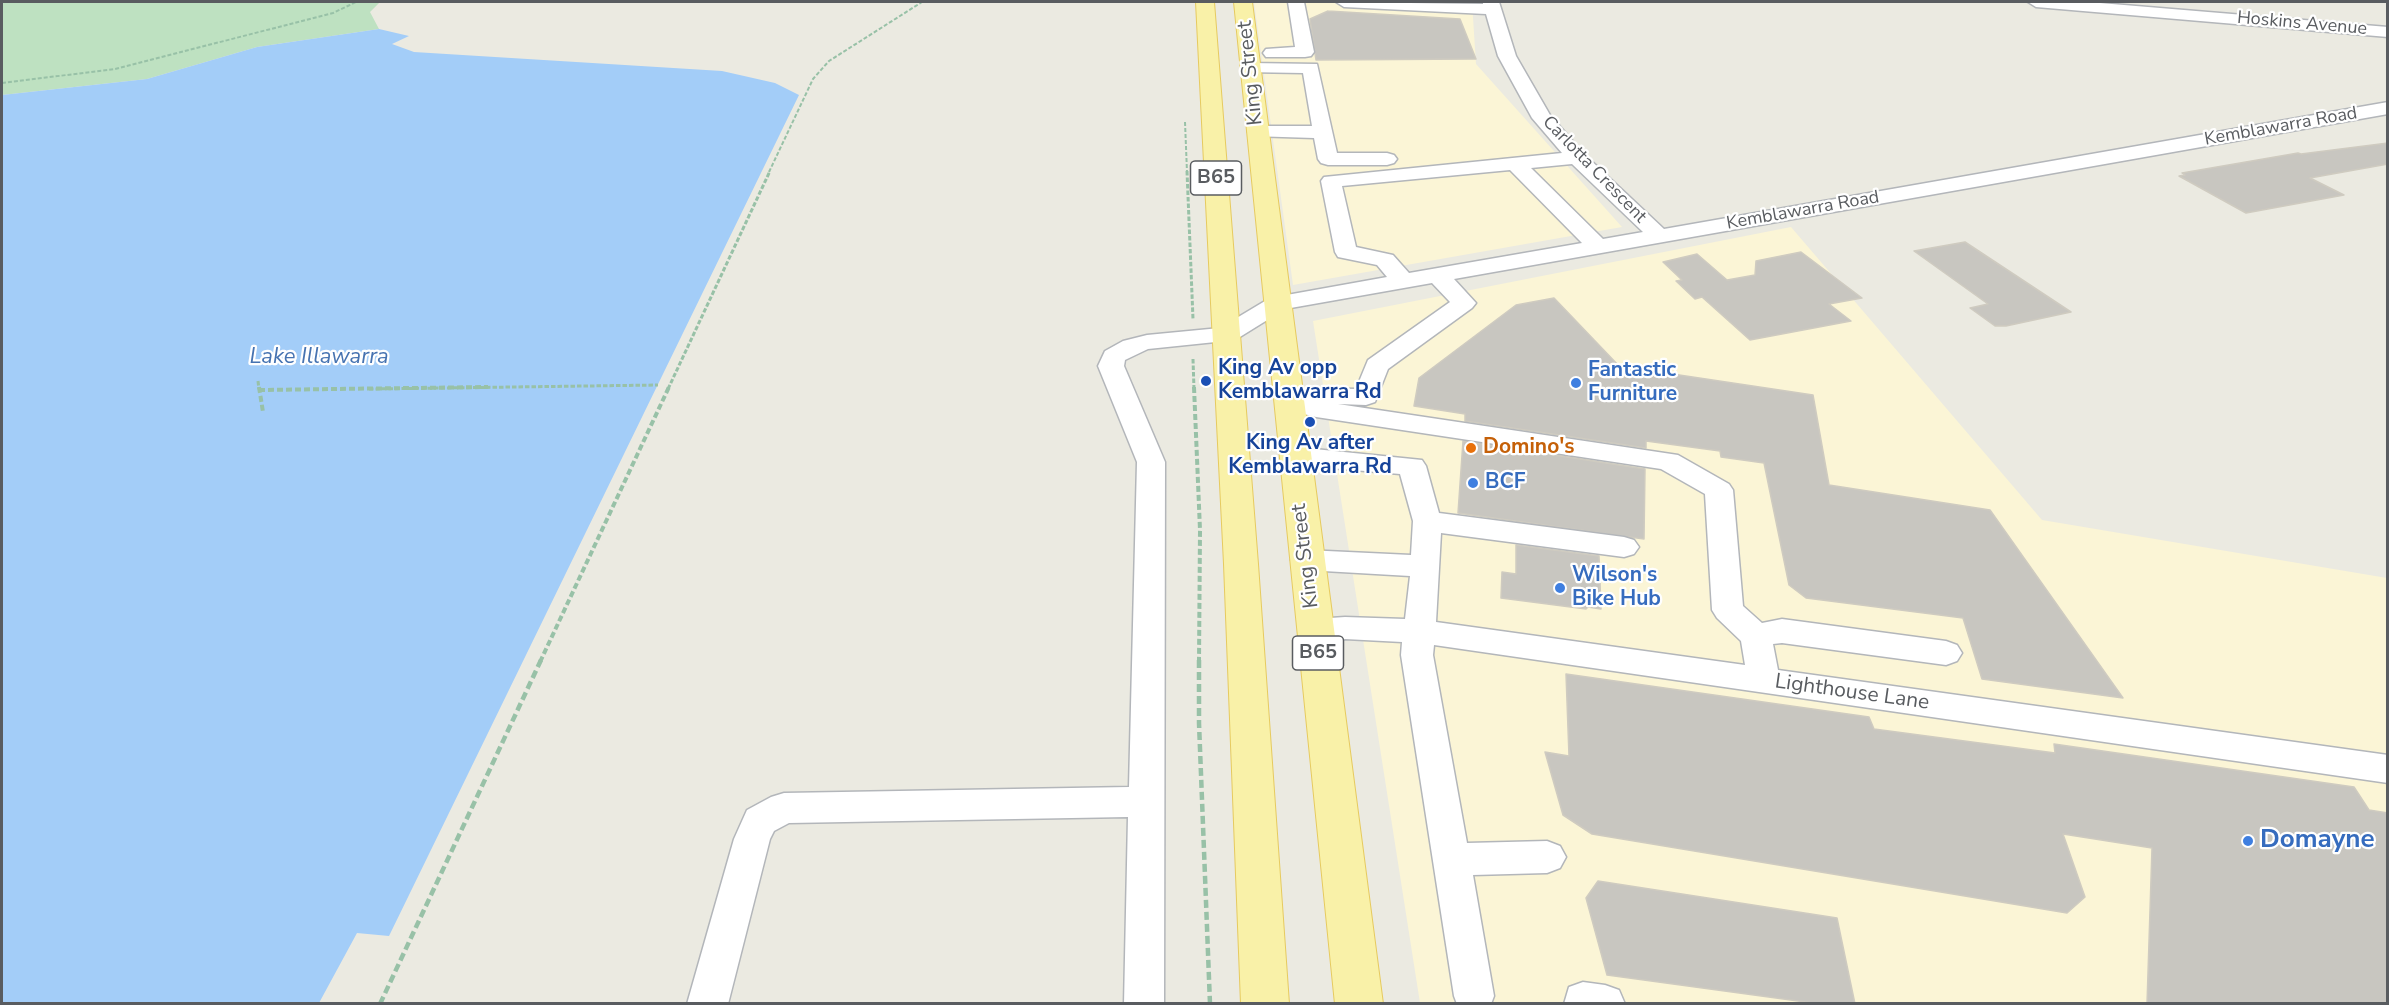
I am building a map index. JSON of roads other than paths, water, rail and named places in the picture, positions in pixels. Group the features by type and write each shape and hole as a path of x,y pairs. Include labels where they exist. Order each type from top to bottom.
{"main road":[{"name":"King Street","path":"1205,2 1241,564 1265,1004"},
{"name":"King Street","path":"1243,2 1359,1004"}],"street":[{"path":"1250,61 1305,52 1296,2"},
{"path":"1344,2 1492,5"},
{"name":"Hoskins Avenue","path":"2036,2 2388,32"},
{"name":"Carlotta Crescent","path":"1492,5 1501,42 1511,65 1542,118 1577,158 1659,236"},
{"path":"1250,61 1311,68 1328,159 1368,160 1563,142"},
{"name":"Kemblawarra Road","path":"1226,335 1278,303 2388,108"},
{"path":"1258,132 1323,132"},
{"path":"1403,281 1385,260 1346,252 1331,181 1577,158"},
{"path":"1516,165 1598,247"},
{"path":"1289,402 1313,396 1366,397 1377,365 1464,303 1437,275"},
{"path":"1144,1004 1151,462 1111,366 1114,356 1132,346 1147,342 1226,335"},
{"path":"1289,402 1316,409 1668,461 1719,490 1728,610 1756,636 1764,680"},
{"path":"1295,456 1412,466 1427,521 1426,566 1417,655 1474,996"},
{"path":"1427,521 1624,547"},
{"path":"1306,560 1426,566"},
{"name":"Lighthouse Lane","path":"1315,631 1345,628 1419,631 2388,769"},
{"path":"1756,636 1782,631 1946,653"},
{"path":"707,1004 752,840 760,820 784,808 1145,802"},
{"path":"1452,859 1547,858"}],"water":[{"name":"Lake Illawarra","path":"379,29 409,36 392,44 414,52 722,71 775,83 799,95 389,936 357,933 319,1003 2,1003 2,95 147,79 257,47"}],"place":[{"name":"King Av opp Kemblawarra Rd","path":"1206,381"},
{"name":"Fantastic Furniture","path":"1576,383"},
{"name":"King Av after Kemblawarra Rd","path":"1310,422"},
{"name":"Domino's","path":"1471,448"},
{"name":"BCF","path":"1473,483"},
{"name":"Wilson's Bike Hub","path":"1560,588"},
{"name":"Domayne","path":"2248,841"}]}
